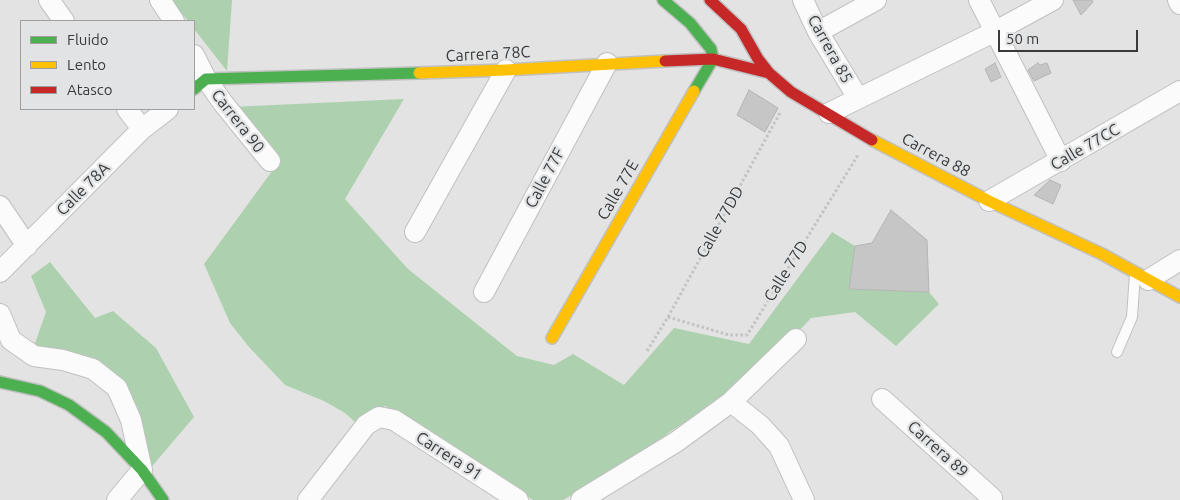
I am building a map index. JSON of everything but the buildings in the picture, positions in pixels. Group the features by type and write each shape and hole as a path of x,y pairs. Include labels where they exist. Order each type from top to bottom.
{"street":[{"path":"49,0 63,20"},
{"path":"160,0 173,20"},
{"path":"662,0 690,23 704,38 711,49 713,59"},
{"name":"Carrera 88","path":"710,0 741,30 758,59 769,73 792,92 869,138 989,201 1102,254 1180,297"},
{"name":"Carrera 85","path":"803,0 818,32 858,98"},
{"path":"818,32 876,0"},
{"path":"978,0 996,31 1061,161"},
{"path":"829,113 996,31 1053,0"},
{"path":"1178,0 1180,4"},
{"name":"Carrera 78C","path":"200,84 713,59 769,73"},
{"name":"Calle 77E","path":"552,338 713,59"},
{"name":"Carrera 90","path":"195,60 200,84 223,103 270,161"},
{"name":"Calle 77F","path":"484,292 607,63"},
{"path":"415,232 506,70"},
{"name":"Calle 77CC","path":"989,201 1180,91"},
{"path":"128,110 142,129"},
{"name":"Calle 78A","path":"0,272 142,129 167,110"},
{"path":"0,206 27,246"},
{"path":"1142,276 1180,260"},
{"path":"0,314 11,340 34,356 63,360 93,369 117,388 131,420 142,470"},
{"path":"581,500 676,442 731,402 796,339"},
{"path":"1,385 40,391 69,406 106,432 142,470 163,500"},
{"name":"Carrera 89","path":"882,399 992,500"},
{"path":"731,402 760,425 779,446 804,500"},
{"name":"Carrera 91","path":"308,500 366,425 378,417 394,420 513,499"},
{"path":"117,500 142,470"}],"lane":[{"path":"1117,352 1132,316 1142,276"}],"path":[{"name":"Calle 77DD","path":"647,351 668,317 792,92"},
{"name":"Calle 77D","path":"668,317 729,335 747,335 869,138"}],"green space":[{"path":"171,0 232,0 227,71 195,30 195,20 187,20"},
{"path":"404,99 345,199 408,269 517,356 554,365 573,354 624,385 674,328 749,344 832,232 855,246 849,289 929,292 939,304 896,346 855,312 811,318 763,369 671,431 637,458 563,500 533,500 385,406 357,424 345,413 324,401 285,385 249,347 230,323 204,264 278,163 230,107"},
{"path":"50,262 95,318 113,311 156,348 194,417 148,471 121,384 33,349 46,312 31,276"}],"traffic: fast":[{"path":"663,0 690,23 711,49 713,59 694,91"},
{"path":"195,88 206,79 419,73"},
{"path":"0,382 40,391 69,405 106,432 142,470 163,500"}],"traffic: slow":[{"path":"419,73 665,61"},
{"path":"552,338 694,91"},
{"path":"872,140 989,201 1102,254 1180,297"}],"traffic: jam":[{"path":"710,0 741,29 758,59 769,73 791,92 872,140"},
{"path":"665,61 713,59 769,73"}]}
